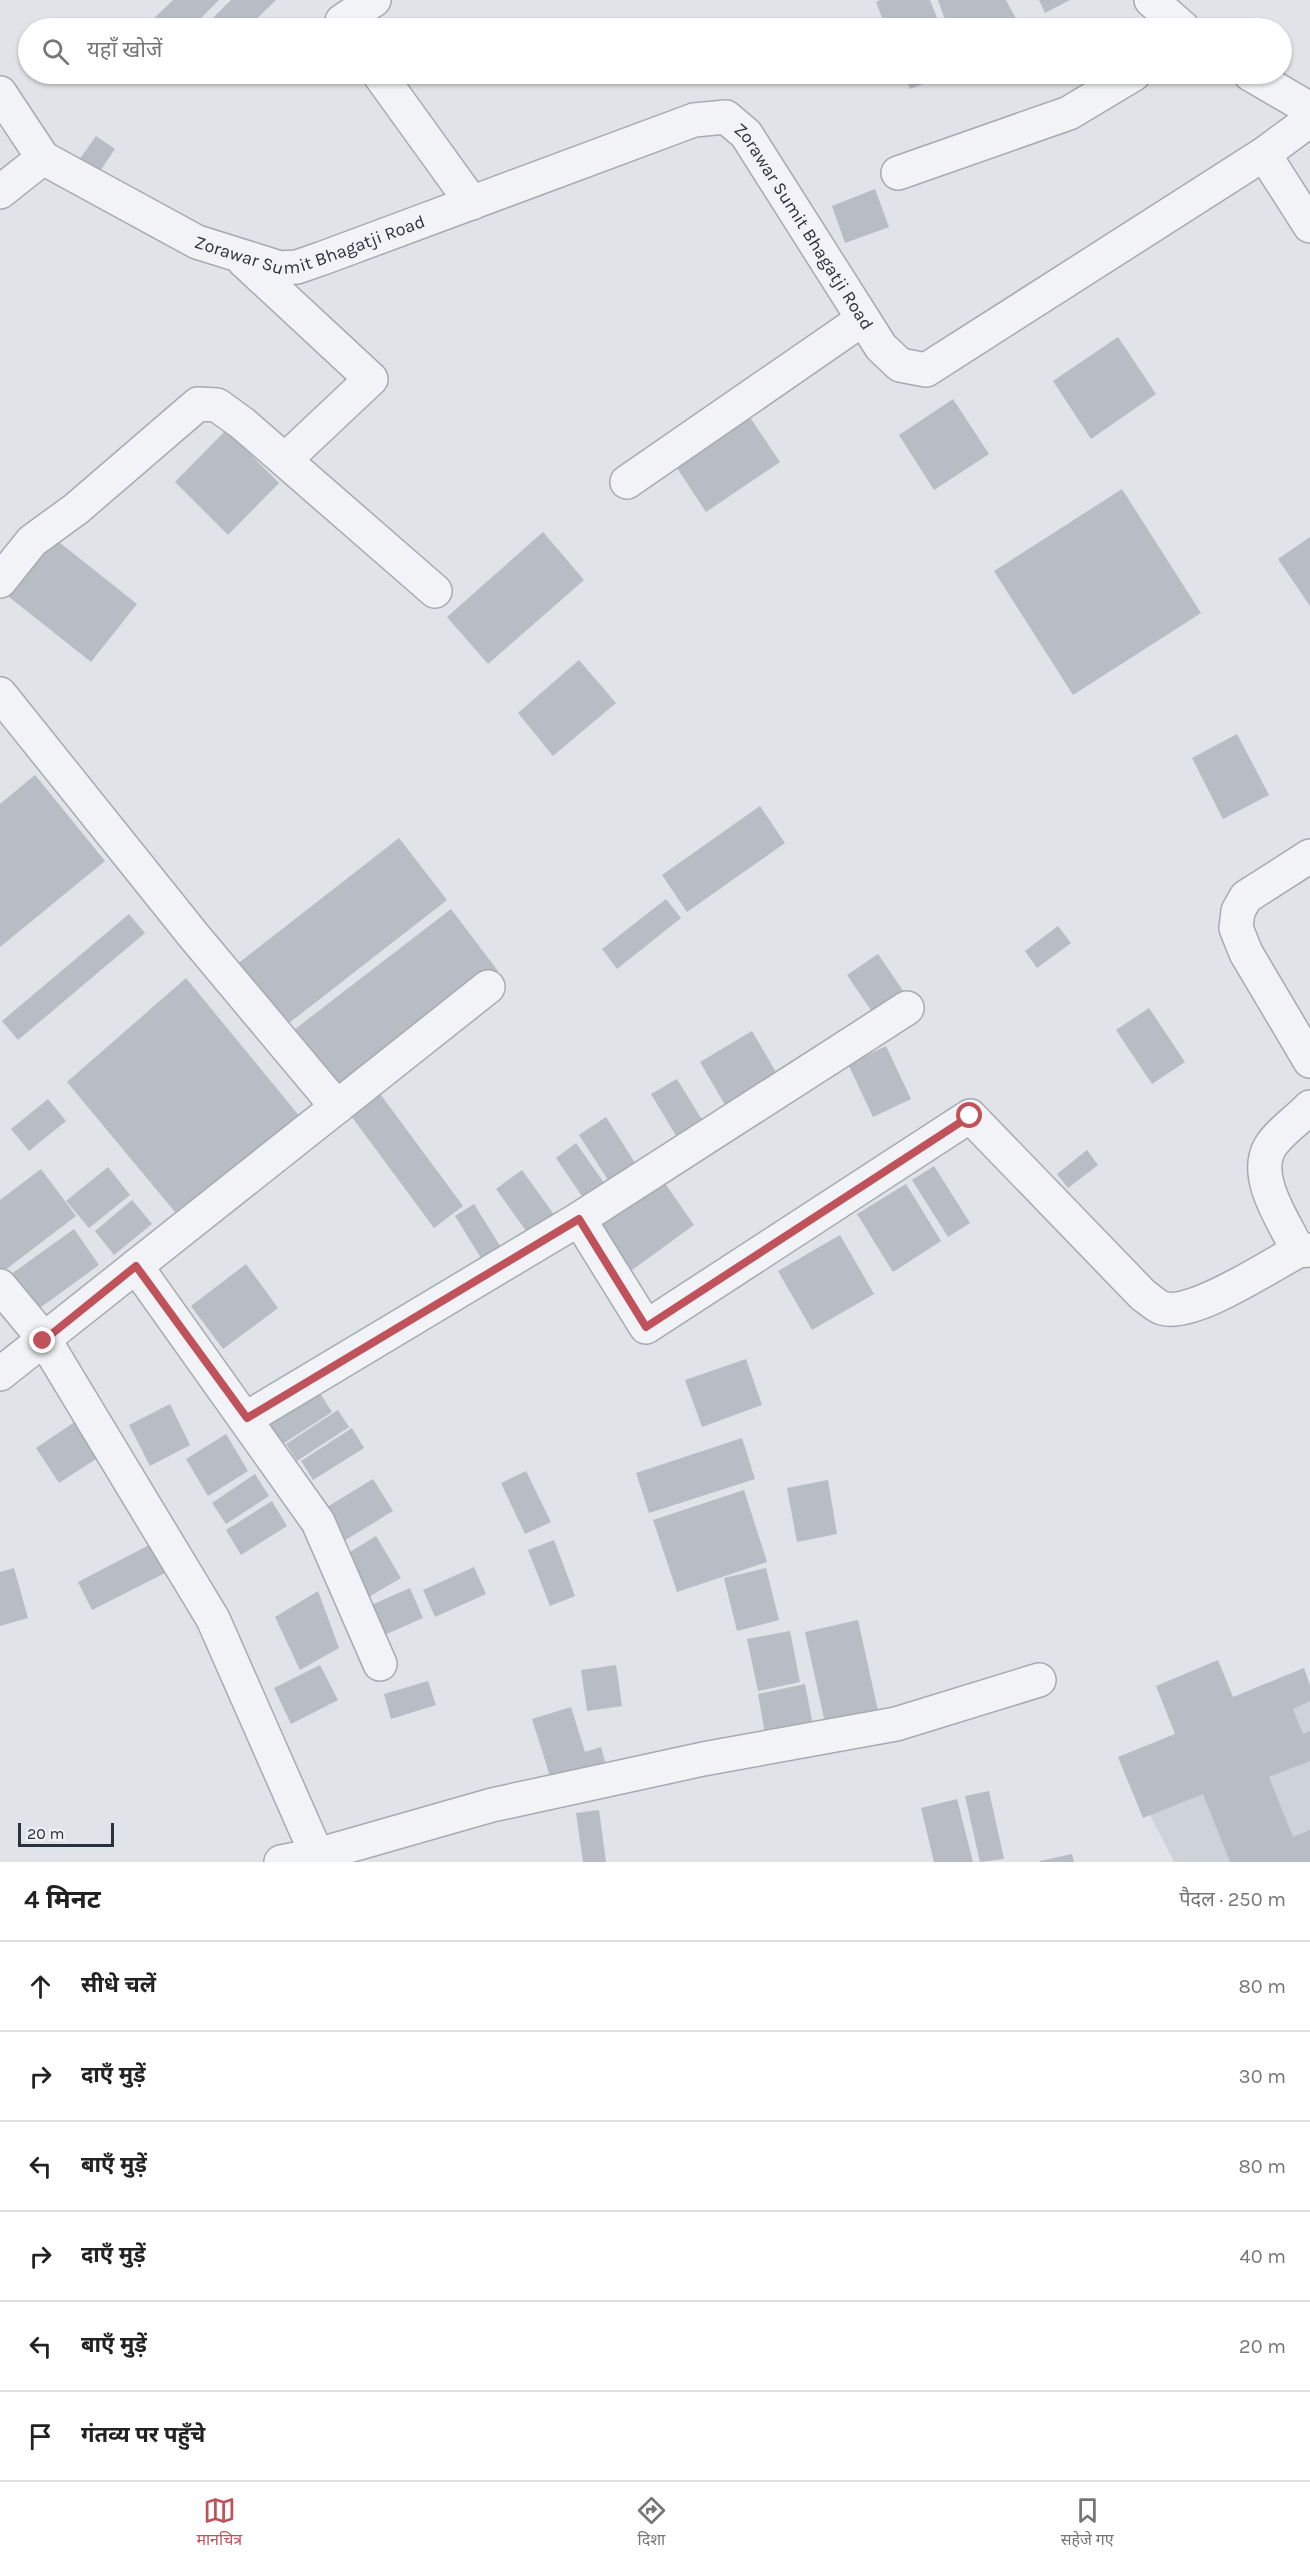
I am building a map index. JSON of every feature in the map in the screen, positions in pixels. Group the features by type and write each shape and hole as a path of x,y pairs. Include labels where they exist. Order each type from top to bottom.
{"street":[{"path":"339,17 374,0"},
{"path":"1151,0 1172,18"},
{"path":"386,84 472,203"},
{"path":"898,173 1070,113 1118,84"},
{"path":"1267,84 1310,109"},
{"path":"0,93 43,158 0,192"},
{"name":"Zorawar Sumit Bhagatji Road","path":"43,158 197,242 280,268 297,267 694,120 726,117 746,134 881,347 900,365 926,370 1264,154 1310,120"},
{"path":"1264,154 1310,226"},
{"path":"240,257 371,379 285,460"},
{"path":"627,482 863,319"},
{"path":"0,581 32,542 100,489 198,404 217,405 242,423 435,591"},
{"path":"0,694 194,936 337,1107"},
{"path":"1310,856 1246,897 1238,911 1236,928 1246,953 1310,1061"},
{"path":"0,1374 488,987"},
{"path":"247,1418 579,1219 907,1008"},
{"path":"579,1219 646,1327 970,1116 1143,1295 1161,1308 1180,1310 1201,1304 1304,1251 1266,1181 1264,1160 1271,1144 1310,1107"},
{"path":"136,1266 247,1418 318,1522 380,1664"},
{"path":"0,1286 44,1339 213,1619 317,1855"},
{"path":"281,1862 317,1855 492,1805 704,1759 896,1724 1039,1680"}],"shaded area":[{"path":"1310,1692 1310,1862 1174,1862 1127,1770"}],"building":[{"path":"173,0 219,0 201,18 154,18"},
{"path":"231,0 276,0 257,18 213,18"},
{"path":"880,0 930,0 937,18 882,18 876,2"},
{"path":"938,0 1006,0 1016,18 944,18"},
{"path":"1039,0 1070,0 1045,13"},
{"path":"908,84 923,84 910,89"},
{"path":"96,136 115,149 98,174 79,160"},
{"path":"875,189 889,227 845,243 832,206"},
{"path":"1118,337 1156,394 1091,439 1053,381"},
{"path":"953,399 989,454 934,490 899,435"},
{"path":"747,413 780,462 706,512 673,462"},
{"path":"226,430 279,483 228,535 175,482"},
{"path":"1122,489 1201,613 1073,695 994,571"},
{"path":"543,532 584,580 488,664 447,617"},
{"path":"50,535 137,604 91,662 4,593"},
{"path":"1310,537 1310,606 1278,559"},
{"path":"579,660 616,703 553,756 518,713"},
{"path":"1237,734 1269,795 1223,819 1192,758"},
{"path":"35,775 105,861 0,947 0,804"},
{"path":"760,806 785,843 687,912 662,875"},
{"path":"399,838 447,900 284,1027 236,965"},
{"path":"666,899 681,918 617,969 602,949"},
{"path":"451,909 498,971 338,1095 290,1033"},
{"path":"129,914 145,933 18,1040 2,1021"},
{"path":"1058,926 1071,943 1037,968 1025,951"},
{"path":"878,954 908,998 877,1019 847,975"},
{"path":"186,978 301,1118 175,1212 67,1082"},
{"path":"1149,1008 1185,1062 1152,1084 1116,1030"},
{"path":"752,1031 780,1079 728,1110 700,1062"},
{"path":"886,1046 911,1099 873,1117 848,1064"},
{"path":"677,1079 707,1128 681,1144 651,1094"},
{"path":"375,1087 463,1206 434,1228 346,1109"},
{"path":"48,1099 66,1121 29,1151 11,1129"},
{"path":"606,1117 637,1166 610,1183 579,1135"},
{"path":"576,1143 607,1187 586,1202 556,1158"},
{"path":"1087,1150 1098,1165 1068,1188 1057,1174"},
{"path":"934,1166 970,1223 948,1237 912,1180"},
{"path":"108,1167 130,1195 89,1228 66,1201"},
{"path":"41,1169 76,1216 0,1274 0,1200"},
{"path":"522,1170 555,1216 529,1235 496,1189"},
{"path":"662,1179 694,1225 628,1273 596,1228"},
{"path":"906,1184 941,1241 893,1272 857,1214"},
{"path":"132,1200 152,1224 114,1255 95,1231"},
{"path":"474,1204 505,1254 486,1266 455,1216"},
{"path":"74,1229 99,1265 33,1313 7,1277"},
{"path":"840,1235 874,1294 812,1330 778,1271"},
{"path":"246,1264 278,1308 223,1349 191,1306"},
{"path":"746,1359 762,1405 702,1427 685,1380"},
{"path":"314,1384 332,1412 281,1445 263,1417"},
{"path":"170,1404 190,1445 150,1466 129,1425"},
{"path":"338,1410 349,1427 297,1461 286,1444"},
{"path":"76,1421 99,1457 59,1483 36,1448"},
{"path":"352,1428 364,1448 313,1480 301,1461"},
{"path":"226,1434 248,1471 208,1496 186,1459"},
{"path":"742,1438 755,1479 649,1513 636,1473"},
{"path":"526,1471 551,1522 525,1534 501,1483"},
{"path":"255,1474 269,1496 226,1524 212,1503"},
{"path":"373,1479 393,1511 339,1544 319,1512"},
{"path":"828,1480 837,1534 797,1542 787,1488"},
{"path":"744,1490 767,1562 677,1592 653,1520"},
{"path":"272,1501 287,1526 241,1555 226,1530"},
{"path":"376,1536 401,1578 362,1601 337,1560"},
{"path":"554,1540 575,1596 550,1606 528,1550"},
{"path":"151,1544 165,1573 92,1610 78,1582"},
{"path":"474,1567 486,1594 435,1617 423,1590"},
{"path":"14,1568 28,1618 0,1626 0,1572"},
{"path":"766,1568 779,1620 737,1631 724,1578"},
{"path":"410,1588 423,1618 382,1636 369,1606"},
{"path":"318,1591 339,1648 300,1670 275,1617"},
{"path":"858,1620 880,1720 827,1732 805,1632"},
{"path":"790,1631 800,1682 758,1691 747,1639"},
{"path":"1218,1660 1233,1697 1304,1668 1310,1685 1310,1701 1293,1709 1303,1734 1310,1731 1310,1761 1269,1777 1293,1837 1310,1830 1310,1862 1230,1862 1203,1794 1143,1818 1118,1757 1175,1734 1156,1686"},
{"path":"320,1665 338,1700 291,1724 274,1688"},
{"path":"616,1665 622,1706 587,1711 581,1670"},
{"path":"428,1681 436,1705 391,1719 384,1694"},
{"path":"805,1684 815,1736 767,1745 758,1694"},
{"path":"571,1707 585,1752 601,1747 607,1769 553,1786 532,1719"},
{"path":"989,1791 1004,1859 980,1862 965,1796"},
{"path":"957,1799 973,1862 934,1862 921,1808"},
{"path":"599,1810 606,1862 583,1862 576,1813"},
{"path":"1072,1854 1074,1862 1040,1862 1040,1861"}],"route":[{"path":"43,1341 136,1266 247,1418 579,1219 646,1327 970,1116"}]}
